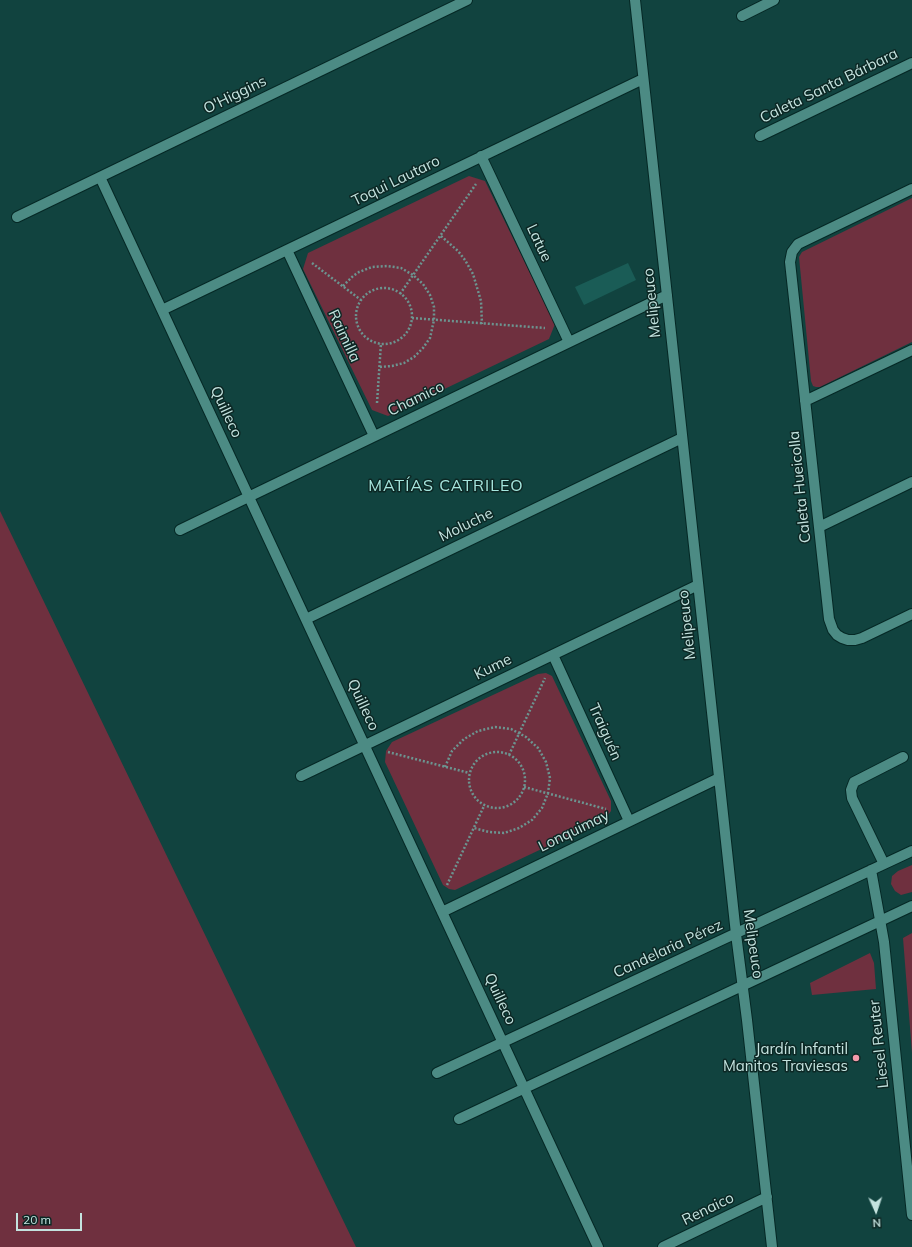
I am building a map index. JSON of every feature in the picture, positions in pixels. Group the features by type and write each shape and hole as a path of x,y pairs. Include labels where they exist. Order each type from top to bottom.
{"street":[{"name":"O'Higgins","path":"16,217 467,0"},
{"name":"Melipeuco","path":"635,0 736,934 772,1247"},
{"path":"742,16 774,0"},
{"name":"Caleta Santa Bárbara","path":"760,136 912,63"},
{"name":"Toqui Lautaro","path":"162,310 643,79"},
{"name":"Latue","path":"481,156 569,342"},
{"name":"Quilleco","path":"100,177 598,1247"},
{"name":"Caleta Hueicolla","path":"912,189 798,244 792,252 790,262 829,619 833,630 837,635 848,640 855,640 912,614"},
{"name":"Raimilla","path":"289,249 374,436"},
{"name":"Chamico","path":"180,530 666,295"},
{"path":"805,401 912,350"},
{"name":"Moluche","path":"306,619 682,438"},
{"path":"819,527 912,482"},
{"name":"Kume","path":"302,776 554,656 698,584"},
{"name":"Traiguén","path":"554,656 627,818"},
{"path":"884,864 852,798 850,790 854,782 903,757"},
{"name":"Lonquimay","path":"440,907 627,818 719,778"},
{"name":"Candelaria Pérez","path":"437,1073 912,851"},
{"name":"Liesel Reuter","path":"871,870 884,942 912,1215"},
{"path":"458,1119 912,906"},
{"name":"Renaico","path":"663,1247 767,1197"}],"path":[{"path":"400,294 487,168"},
{"path":"441,236 461,255 473,274 481,301 482,324"},
{"path":"289,249 361,300"},
{"path":"343,286 353,276 372,267 394,266 413,275 423,284 430,294 434,307 434,320 430,338 414,357 398,365 380,366"},
{"path":"378,289 390,289 400,294 409,304 412,318 408,329 400,338 393,342 381,343 370,340 363,334 356,320 356,311 361,300 370,292 378,289"},
{"path":"412,318 563,330"},
{"path":"377,405 381,343"},
{"path":"509,755 554,656"},
{"path":"445,767 457,745 470,734 486,728 495,727 512,729 530,739 538,748 546,762 550,778 548,794 537,814 526,825 504,833 481,831 474,828"},
{"path":"365,746 469,773"},
{"path":"496,752 509,755 516,759 521,766 524,774 524,787 518,798 509,806 496,808 484,806 477,801 470,790 468,782 469,773 473,765 483,755 496,752"},
{"path":"524,787 627,818"},
{"path":"440,907 484,806"}],"shaded area":[{"path":"469,176 485,181 555,324 549,339 388,416 372,410 303,269 308,253"},
{"path":"912,198 912,342 820,387 813,386 811,381 799,257 802,252"},
{"path":"0,511 356,1247 0,1247"},
{"path":"546,673 552,676 611,801 611,811 605,819 455,890 449,889 443,885 385,762 386,751 392,742 538,674"},
{"path":"912,865 912,892 901,895 895,891 891,884 892,876 898,871"},
{"path":"912,933 912,1053 903,938"},
{"path":"870,953 874,963 876,989 812,995 810,983"}],"building":[{"path":"628,263 636,280 584,305 575,287"}],"place":[{"name":"Jardín Infantil Manitos Traviesas","path":"856,1058"}],"district":[{"name":"MATÍAS CATRILEO","path":"446,486"}]}
